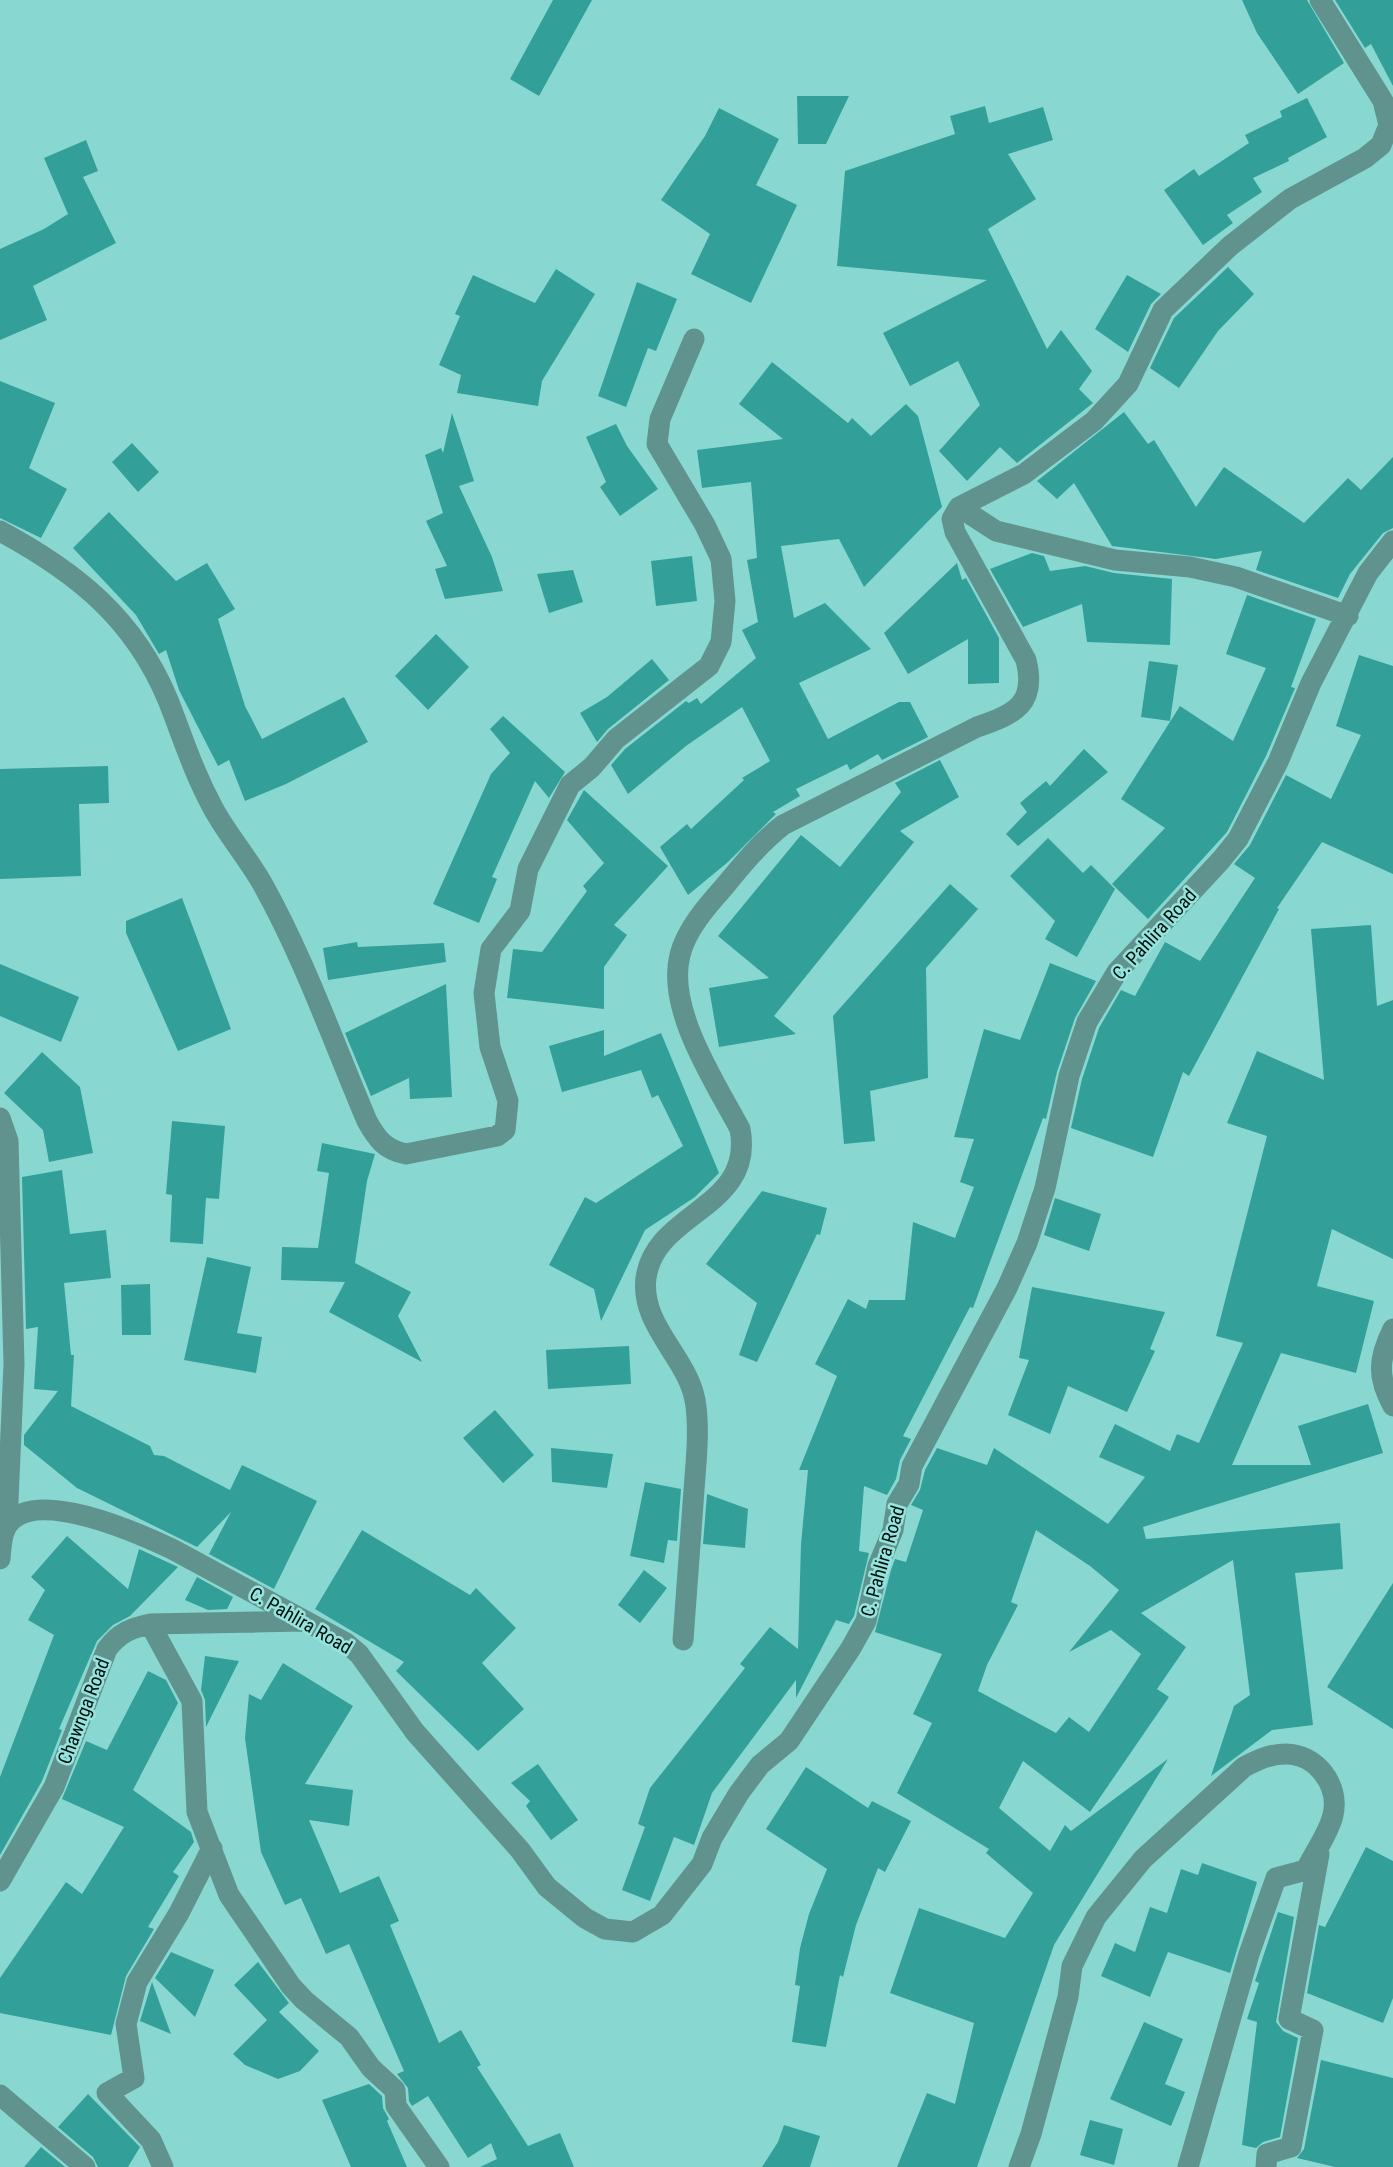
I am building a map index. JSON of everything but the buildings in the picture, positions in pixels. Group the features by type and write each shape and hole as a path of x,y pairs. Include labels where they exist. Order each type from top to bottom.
{"street":[{"path":"683,1640 696,1447 695,1401 690,1379 652,1317 646,1282 654,1252 676,1228 720,1195 731,1181 742,1154 742,1141 740,1129 682,1009 677,972 680,953 712,901 764,840 783,825 977,727 1009,716 1023,702 1030,678 1026,660 955,532 952,519 959,508 1024,474 1094,421 1128,384 1163,310 1230,246 1290,199 1365,158 1381,145 1389,125 1383,101 1320,0"},
{"path":"0,531 39,553 87,589 114,612 135,638 168,701 198,780 219,819 262,883 288,935 367,1121 382,1144 393,1152 406,1154 497,1136 505,1130 509,1112 490,1047 485,1003 485,975 491,949 520,911 528,869 570,785 592,767 616,738 709,666 721,642 725,601 721,559 705,525 657,444 660,419 694,339"},
{"path":"959,508 996,531 1115,560 1190,568 1236,577 1348,616"},
{"name":"C. Pahlira Road","path":"8,1524 27,1511 44,1509 72,1512 132,1532 172,1549 305,1621 359,1654 415,1732 520,1850 547,1887 584,1918 620,1933 646,1927 662,1915 702,1864 712,1838 738,1793 761,1765 789,1741 866,1621 878,1566 893,1530 897,1504 909,1483 912,1466 1007,1288 1027,1243 1045,1188 1069,1076 1087,1022 1117,972 1222,860 1238,839 1284,749 1311,683 1379,555 1393,541"},
{"path":"0,1118 8,1142 14,1364 5,1446 8,1524 0,1559"},
{"path":"1393,1329 1383,1350 1381,1384 1393,1406"},
{"name":"Chawnga Road","path":"0,1881 54,1787 107,1649 117,1636 131,1628 150,1624 305,1621"},
{"path":"150,1624 192,1701 197,1812 229,1895 279,1970 304,2000 349,2037 370,2068 395,2090 396,2106 439,2167"},
{"path":"1019,2167 1068,1997 1072,1965 1096,1917 1143,1859 1244,1767 1263,1757 1299,1755 1316,1765 1329,1781 1333,1794 1333,1815 1306,1870 1276,1878 1245,1966 1188,2167"},
{"path":"1266,2167 1267,2154 1291,2147 1313,2031 1289,2019 1322,1837"},
{"path":"163,2167 151,2140 107,2093 134,2078 126,2024 137,1982 179,1913 212,1848"},
{"path":"0,2095 85,2167"}]}
